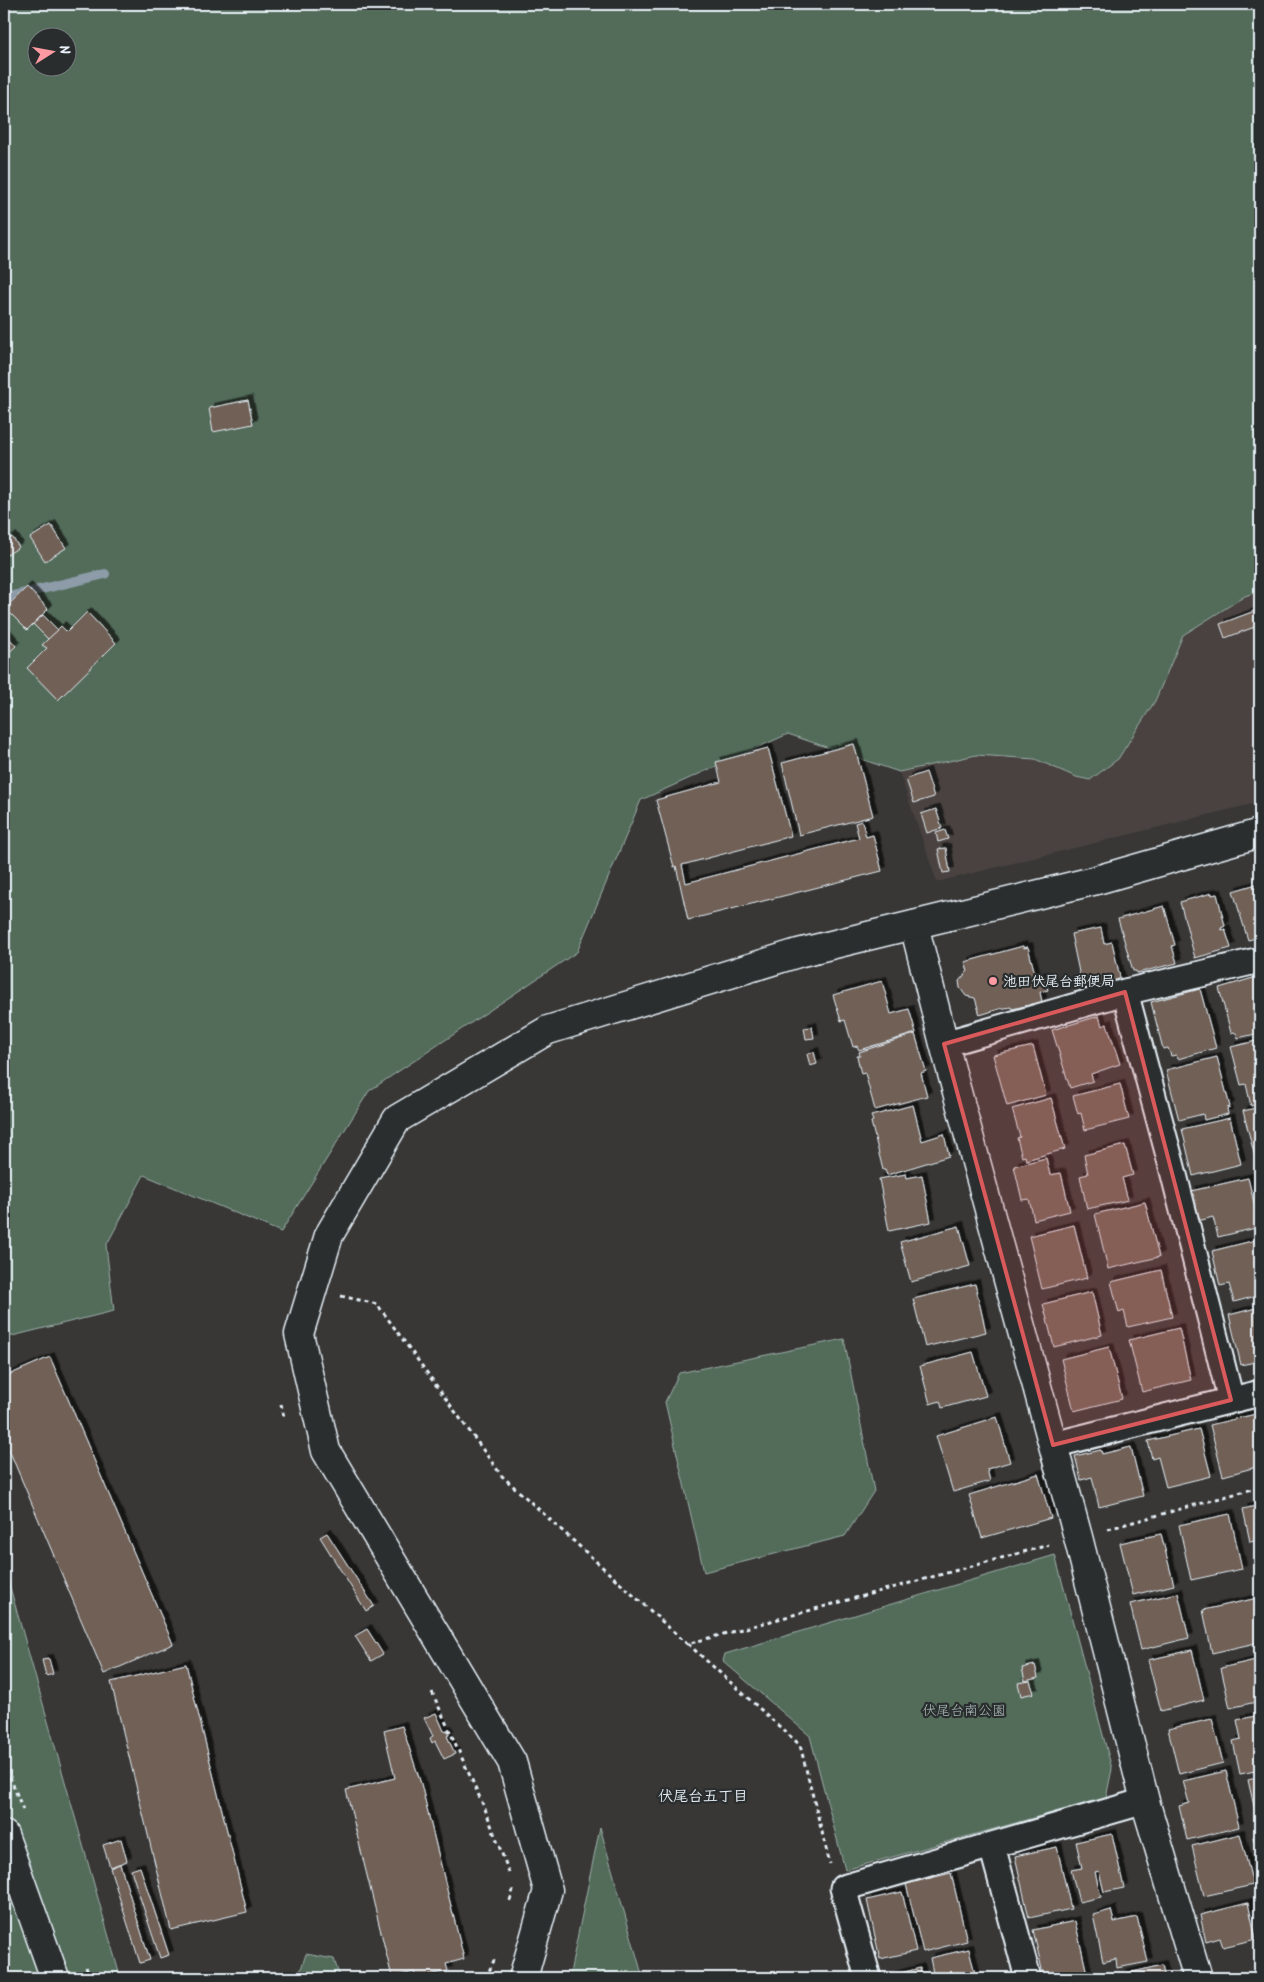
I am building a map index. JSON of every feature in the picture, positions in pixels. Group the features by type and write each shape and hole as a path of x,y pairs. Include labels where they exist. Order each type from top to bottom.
{"street":[{"path":"523,1978 548,1890 512,1762 326,1451 299,1334 329,1235 396,1119 548,1030 798,953 1093,881 1260,833"},
{"path":"914,925 944,1044 1078,1537 1145,1801 1198,1978"},
{"path":"944,1044 1125,992 1260,960"},
{"path":"1125,992 1174,1172 1231,1400"},
{"path":"1053,1445 1260,1393"},
{"path":"868,1978 842,1888 1145,1801"},
{"path":"4,1835 55,1978"},
{"path":"992,1846 1028,1978"}],"path":[{"path":"340,1296 377,1304 502,1476 800,1745 833,1875 842,1888"},
{"path":"281,1402 285,1420"},
{"path":"687,1644 1260,1488"},
{"path":"429,1685 485,1809 514,1887 509,1906"},
{"path":"486,1978 497,1953"}],"highlighted area":[{"path":"1125,992 1231,1400 1053,1445 944,1044"}],"shaded area":[{"path":"1260,591 1260,802 937,882 899,772 976,755 1035,759 1076,777 1090,780 1118,759 1155,701 1183,635 1245,596"}],"green space":[{"path":"4,4 1260,4 1260,591 1245,596 1183,635 1155,701 1118,759 1090,780 1076,777 1035,759 976,755 899,772 788,734 641,800 577,952 369,1091 281,1232 144,1175 106,1246 114,1311 4,1338"},
{"path":"844,1339 874,1491 845,1536 704,1572 665,1402 679,1373"},
{"name":"伏尾台南公園","path":"1055,1555 1112,1769 1106,1798 845,1870 810,1736 723,1661 725,1654"},
{"path":"4,1566 120,1976 121,1978 4,1978"},
{"path":"600,1827 643,1978 569,1978"},
{"path":"306,1954 334,1959 340,1978 298,1978"}],"building":[{"path":"248,400 253,424 213,432 209,408"},
{"path":"51,525 66,548 45,561 30,538"},
{"path":"12,537 19,547 7,555 4,550 4,543"},
{"path":"27,587 48,609 27,630 5,608"},
{"path":"1260,609 1260,625 1225,638 1220,624"},
{"path":"87,612 116,643 58,700 27,668 47,648 42,645 61,626 67,632"},
{"path":"43,615 58,630 48,639 33,624"},
{"path":"4,632 16,646 4,657"},
{"path":"854,744 873,816 799,835 782,763"},
{"path":"768,748 791,836 682,865 686,883 859,838 855,823 862,821 866,837 873,835 882,871 688,920 676,866 674,867 656,800 721,782 716,762"},
{"path":"926,772 934,797 914,803 906,779"},
{"path":"936,809 942,828 927,833 921,814"},
{"path":"945,830 948,839 938,842 936,833"},
{"path":"946,848 950,872 943,873 938,849"},
{"path":"1260,883 1260,937 1248,940 1233,891"},
{"path":"1212,893 1212,895 1217,894 1225,926 1221,928 1222,930 1225,929 1231,948 1195,958 1180,902"},
{"path":"1164,906 1175,945 1172,946 1177,963 1137,973 1133,971 1118,919"},
{"path":"1101,928 1104,944 1112,942 1121,982 1083,991 1071,934"},
{"path":"1023,946 1024,948 1028,947 1036,978 1044,976 1048,990 1040,992 1042,1002 1012,1009 1011,1007 999,1009 980,1015 975,998 966,996 960,988 959,981 968,971 965,962"},
{"path":"1260,976 1260,1033 1238,1038 1237,1034 1231,1033 1219,988"},
{"path":"882,981 891,1014 909,1009 916,1033 859,1050 857,1046 853,1047 845,1020 841,1021 833,995"},
{"path":"1200,989 1216,1048 1178,1059 1176,1055 1171,1056 1168,1048 1163,1049 1151,1002"},
{"path":"1099,1016 1102,1026 1107,1024 1120,1064 1091,1074 1093,1081 1070,1088 1052,1030"},
{"path":"812,1027 814,1038 806,1039 804,1028"},
{"path":"915,1034 926,1071 921,1073 927,1096 875,1110 865,1073 861,1074 857,1056 860,1056 859,1052"},
{"path":"1260,1040 1260,1103 1251,1106 1246,1084 1241,1085 1231,1047"},
{"path":"1033,1046 1046,1095 1007,1106 993,1055"},
{"path":"814,1052 817,1064 810,1066 807,1054"},
{"path":"1217,1057 1230,1107 1227,1108 1228,1114 1204,1120 1203,1114 1179,1120 1166,1070"},
{"path":"1120,1084 1129,1119 1085,1130 1081,1113 1078,1114 1073,1096"},
{"path":"1051,1098 1065,1149 1026,1160 1025,1156 1022,1157 1017,1138 1020,1137 1012,1109"},
{"path":"913,1105 922,1141 944,1134 949,1156 887,1175 885,1170 883,1170 871,1116"},
{"path":"1260,1107 1260,1160 1256,1161 1243,1111"},
{"path":"1230,1118 1241,1164 1193,1176 1182,1129"},
{"path":"1125,1145 1133,1175 1122,1178 1128,1200 1087,1209 1080,1176 1088,1174 1084,1155"},
{"path":"1046,1158 1050,1175 1061,1173 1070,1211 1034,1220 1029,1199 1022,1200 1014,1166"},
{"path":"906,1174 907,1178 922,1175 931,1222 889,1231 879,1179"},
{"path":"1248,1178 1260,1227 1218,1237 1213,1217 1198,1221 1191,1191"},
{"path":"1145,1202 1159,1257 1108,1269 1095,1214"},
{"path":"1074,1225 1087,1278 1042,1289 1029,1236"},
{"path":"959,1226 970,1266 911,1282 900,1242"},
{"path":"1260,1239 1260,1295 1234,1302 1229,1284 1220,1286 1212,1251"},
{"path":"1161,1270 1172,1317 1128,1327 1124,1311 1119,1313 1111,1282"},
{"path":"975,1284 986,1332 925,1347 913,1299"},
{"path":"1092,1292 1102,1335 1054,1347 1043,1304"},
{"path":"1260,1307 1260,1361 1241,1365 1229,1315"},
{"path":"1179,1328 1191,1380 1142,1392 1129,1340"},
{"path":"1109,1347 1122,1399 1074,1411 1061,1359"},
{"path":"973,1352 986,1396 942,1408 940,1401 930,1404 920,1366"},
{"path":"50,1357 173,1644 104,1674 4,1438 4,1377"},
{"path":"1260,1413 1260,1466 1223,1476 1210,1425"},
{"path":"997,1417 1010,1462 987,1469 990,1481 953,1492 936,1436"},
{"path":"1199,1429 1211,1476 1166,1487 1158,1457 1152,1459 1148,1441"},
{"path":"1131,1447 1143,1496 1099,1507 1092,1477 1081,1480 1075,1456 1101,1450 1102,1454"},
{"path":"1038,1474 1051,1518 982,1538 969,1495"},
{"path":"1260,1505 1260,1540 1250,1542 1243,1509"},
{"path":"1230,1514 1242,1569 1191,1580 1179,1525"},
{"path":"327,1533 374,1606 366,1611 320,1537"},
{"path":"1161,1534 1174,1585 1133,1595 1120,1543"},
{"path":"1178,1593 1189,1638 1141,1650 1130,1604"},
{"path":"1258,1598 1260,1642 1212,1653 1203,1610"},
{"path":"367,1629 383,1654 371,1661 355,1636"},
{"path":"1192,1650 1204,1700 1161,1711 1148,1660"},
{"path":"49,1659 53,1674 46,1676 42,1660"},
{"path":"1260,1659 1260,1701 1230,1708 1221,1668"},
{"path":"186,1664 247,1912 171,1930 111,1682"},
{"path":"1035,1665 1038,1678 1025,1681 1022,1668"},
{"path":"1030,1681 1034,1693 1021,1696 1018,1683"},
{"path":"436,1713 444,1731 447,1730 449,1735 447,1736 455,1754 444,1759 435,1741 432,1743 430,1738 433,1736 424,1718"},
{"path":"1260,1715 1260,1770 1240,1774 1233,1741 1241,1739 1237,1720"},
{"path":"1212,1719 1223,1763 1179,1774 1168,1729"},
{"path":"402,1726 421,1784 464,1959 446,1964 448,1971 416,1978 414,1972 392,1977 346,1790 395,1778 384,1731"},
{"path":"1226,1771 1239,1827 1187,1840 1179,1806 1189,1803 1183,1781"},
{"path":"1260,1777 1260,1823 1258,1824 1248,1780"},
{"path":"1112,1834 1124,1888 1104,1892 1099,1871 1095,1872 1101,1897 1079,1902 1071,1870 1082,1868 1076,1842"},
{"path":"1240,1834 1253,1885 1204,1896 1192,1846"},
{"path":"1260,1836 1260,1865 1259,1865 1253,1837"},
{"path":"121,1839 127,1861 110,1867 103,1845"},
{"path":"1057,1847 1071,1909 1029,1918 1015,1856"},
{"path":"120,1864 150,1960 140,1963 110,1868"},
{"path":"140,1867 169,1955 160,1958 131,1870"},
{"path":"951,1873 967,1941 923,1952 906,1884"},
{"path":"902,1892 916,1951 880,1959 867,1900"},
{"path":"1248,1903 1256,1939 1223,1947 1220,1938 1206,1942 1200,1915"},
{"path":"1111,1910 1114,1922 1137,1917 1148,1962 1117,1968 1116,1959 1103,1962 1093,1915"},
{"path":"1075,1921 1087,1974 1067,1978 1044,1978 1033,1930"},
{"path":"969,1949 976,1978 934,1978 930,1958"},
{"path":"1162,1965 1165,1978 1122,1978 1121,1975"},
{"path":"920,1968 922,1978 890,1978 890,1976"}],"waterway":[{"path":"4,598 105,574"}],"place":[{"name":"池田伏尾台郵便局","path":"993,981"}],"district":[{"name":"伏尾台五丁目","path":"703,1796"}]}
